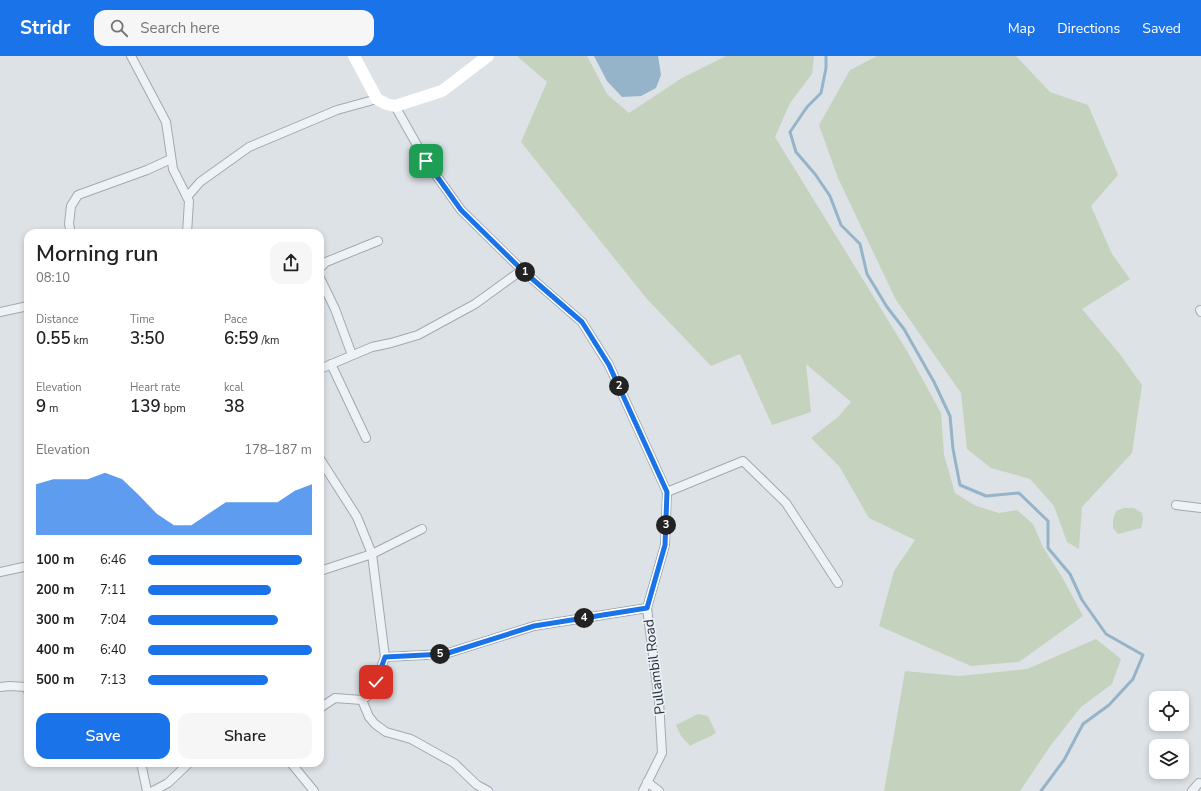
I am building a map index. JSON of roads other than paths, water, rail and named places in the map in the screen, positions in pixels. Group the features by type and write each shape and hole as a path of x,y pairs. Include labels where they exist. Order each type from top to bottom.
{"street":[{"path":"131,56 166,122 173,169 189,201 187,229"},
{"path":"354,56 377,98 386,104 395,106 442,91 488,56"},
{"path":"187,198 200,182 249,147 337,110 377,98"},
{"name":"Pullambil Road","path":"395,106 426,161 461,210 522,270 582,322 609,365 667,492 665,545 647,608 659,701 662,753 643,791"},
{"path":"70,229 71,206 78,195 140,173 171,159"},
{"path":"324,264 378,241"},
{"path":"324,367 372,347 418,335 475,304 522,270"},
{"path":"324,287 335,310 352,355"},
{"path":"0,312 24,307"},
{"path":"331,364 366,438"},
{"path":"667,492 743,461 786,502 838,583"},
{"path":"324,465 357,517 372,554 385,657 372,693 362,700 335,698 324,705"},
{"path":"1176,505 1201,508"},
{"path":"324,571 372,554 422,529"},
{"path":"0,572 24,567"},
{"path":"385,657 445,654 534,626 647,608"},
{"path":"0,687 9,686 24,688"},
{"path":"362,700 369,717 375,724 386,732 410,739 454,763 478,785 488,791"},
{"path":"142,767 148,791"},
{"path":"153,791 168,783 185,767"},
{"path":"294,767 314,791"},
{"path":"647,782 659,791"},
{"path":"1192,791 1199,783"}],"water":[{"path":"594,56 658,56 661,75 656,88 641,96 622,97 607,81"}],"waterway":[{"path":"826,56 826,68 821,93 807,107 790,132 796,152 815,174 830,196 841,225 860,244 867,274 887,307 904,329 934,382 950,416 953,449 960,485 986,496 1019,493 1048,521 1048,548 1070,574 1082,600 1106,634 1143,655 1133,679 1109,705 1083,724 1064,760 1041,791"}]}
